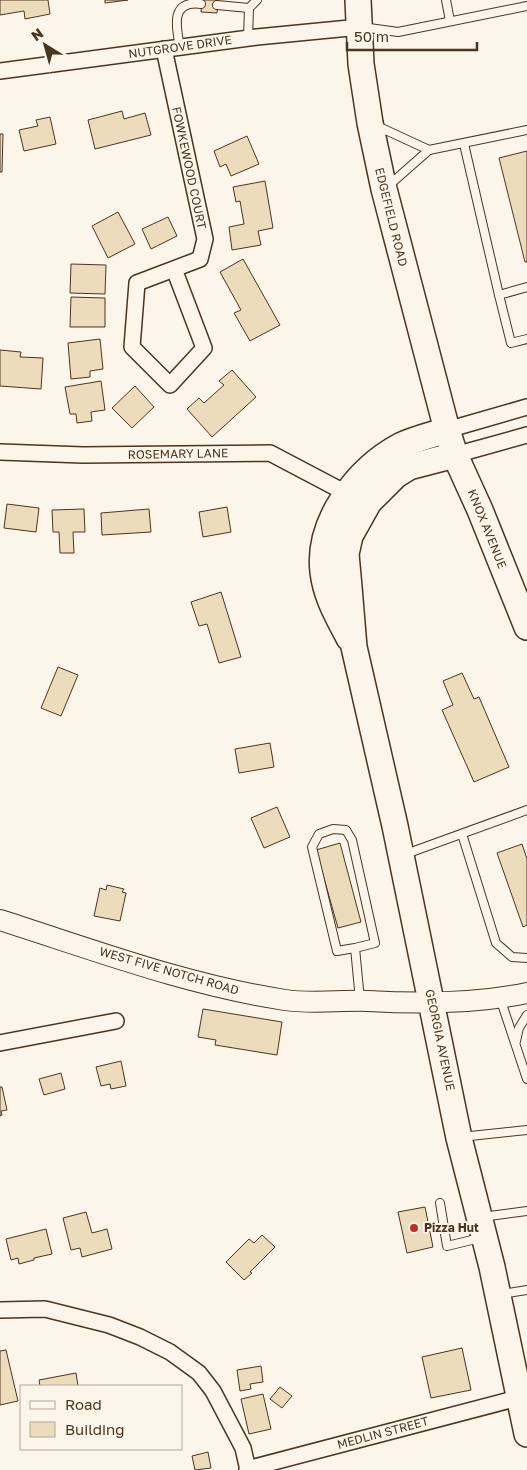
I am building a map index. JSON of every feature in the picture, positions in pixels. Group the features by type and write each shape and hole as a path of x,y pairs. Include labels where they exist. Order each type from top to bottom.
{"main road":[{"name":"EDGEFIELD ROAD","path":"358,0 361,64 370,123 384,190 447,430"},
{"name":"KNOX AVENUE","path":"447,430 455,454 480,510 527,627"},
{"name":"GEORGIA AVENUE","path":"354,647 330,603 323,572 322,549 326,536 346,494 356,481 386,454 401,446 447,430"},
{"name":"GEORGIA AVENUE","path":"455,454 409,467 396,475 369,502 350,536 346,554 354,647 401,856 459,1138 498,1295 524,1415"}],"street":[{"name":"NUTGROVE DRIVE","path":"0,71 248,38 360,26"},
{"name":"FOWKEWOOD COURT","path":"164,49 205,239 200,259 137,283 132,347 170,385 204,348 174,269"},
{"path":"447,430 527,407"},
{"path":"455,454 527,435"},
{"name":"ROSEMARY LANE","path":"0,452 93,455 270,453 346,494"},
{"name":"WEST FIVE NOTCH ROAD","path":"0,920 217,987 287,1000 360,1000 432,1003 500,998 527,993"},
{"path":"0,1043 116,1021"},
{"path":"0,1310 45,1309 109,1325 140,1337 170,1352 199,1373 213,1391 243,1448 247,1469"},
{"name":"MEDLIN STREET","path":"247,1469 524,1415"}],"lane":[{"path":"248,38 249,8 257,0"},
{"path":"446,0 450,22"},
{"path":"180,47 176,20 179,12 184,6 193,3 202,4"},
{"path":"217,5 249,8"},
{"path":"360,26 398,32 527,6"},
{"path":"370,123 429,150"},
{"path":"384,190 429,150 527,130"},
{"path":"464,144 511,343 527,339"},
{"path":"499,294 527,287"},
{"path":"401,856 526,813"},
{"path":"333,829 346,830 352,840 375,943 355,948 337,950 312,847 319,834 333,829"},
{"path":"462,834 496,943 512,957 527,958"},
{"path":"355,948 360,1000"},
{"path":"500,998 527,1080"},
{"path":"516,1043 519,1028 527,1015"},
{"path":"459,1138 527,1130"},
{"path":"440,1203 447,1246 482,1227 527,1211"},
{"path":"498,1295 527,1290"}],"building":[{"path":"0,0 48,0 50,14 25,19 24,11 0,15"},
{"path":"105,0 128,0 105,3"},
{"path":"202,0 218,0 217,13 201,12"},
{"path":"122,111 124,119 145,113 151,135 95,149 88,120"},
{"path":"50,117 56,144 24,151 19,130 38,126 36,120"},
{"path":"0,134 3,134 2,172 0,172"},
{"path":"247,136 259,164 231,176 226,164 220,167 214,151"},
{"path":"527,151 527,262 525,262 499,158"},
{"path":"265,181 273,228 258,231 261,245 232,250 229,227 244,224 240,201 236,202 233,187"},
{"path":"118,212 135,244 108,258 92,226"},
{"path":"168,217 177,236 151,249 142,229"},
{"path":"243,259 280,325 250,341 234,313 241,310 220,272"},
{"path":"71,264 106,265 105,294 70,293"},
{"path":"71,297 105,298 105,327 70,327"},
{"path":"100,339 103,369 90,371 90,377 71,379 68,343"},
{"path":"0,350 21,352 20,357 43,358 41,389 0,386"},
{"path":"232,370 256,397 212,437 187,409 199,398 204,403 224,385 219,381"},
{"path":"101,381 105,410 91,412 92,421 77,423 76,414 70,414 65,387"},
{"path":"135,386 154,407 132,428 112,408"},
{"path":"7,504 39,508 36,532 4,528"},
{"path":"227,507 231,532 203,537 199,512"},
{"path":"84,509 85,532 73,532 74,553 60,553 59,532 53,532 52,510"},
{"path":"149,509 151,532 102,535 101,513"},
{"path":"221,592 241,657 219,663 207,624 199,626 191,602"},
{"path":"58,667 78,675 61,716 41,708"},
{"path":"462,673 474,699 479,697 509,767 474,782 442,710 453,705 443,681"},
{"path":"270,743 274,767 239,773 235,749"},
{"path":"277,807 290,837 264,848 251,818"},
{"path":"340,843 361,922 338,928 316,850"},
{"path":"522,844 527,859 527,925 523,927 497,853"},
{"path":"107,885 124,889 122,892 126,893 120,921 94,916 100,888 106,890"},
{"path":"203,1009 282,1022 277,1055 215,1045 216,1040 198,1037"},
{"path":"121,1061 126,1086 111,1089 110,1084 101,1086 96,1067"},
{"path":"61,1073 65,1089 44,1095 39,1079"},
{"path":"0,1087 2,1087 7,1110 1,1111 2,1115 0,1116"},
{"path":"425,1207 433,1247 407,1253 398,1212"},
{"path":"86,1212 92,1233 107,1229 112,1249 82,1257 80,1248 71,1250 63,1218"},
{"path":"46,1229 52,1254 19,1264 18,1258 11,1260 6,1239"},
{"path":"262,1235 275,1247 244,1280 226,1262 249,1239 254,1243"},
{"path":"462,1348 471,1390 431,1398 422,1357"},
{"path":"6,1350 18,1401 0,1405 0,1351"},
{"path":"261,1366 263,1382 250,1384 251,1389 240,1391 237,1370"},
{"path":"76,1373 78,1385 40,1385 39,1380"},
{"path":"280,1387 292,1396 282,1408 270,1399"},
{"path":"263,1394 271,1429 249,1434 241,1399"},
{"path":"208,1452 211,1468 195,1470 192,1456"}],"place":[{"name":"Pizza Hut","path":"414,1228"}]}
